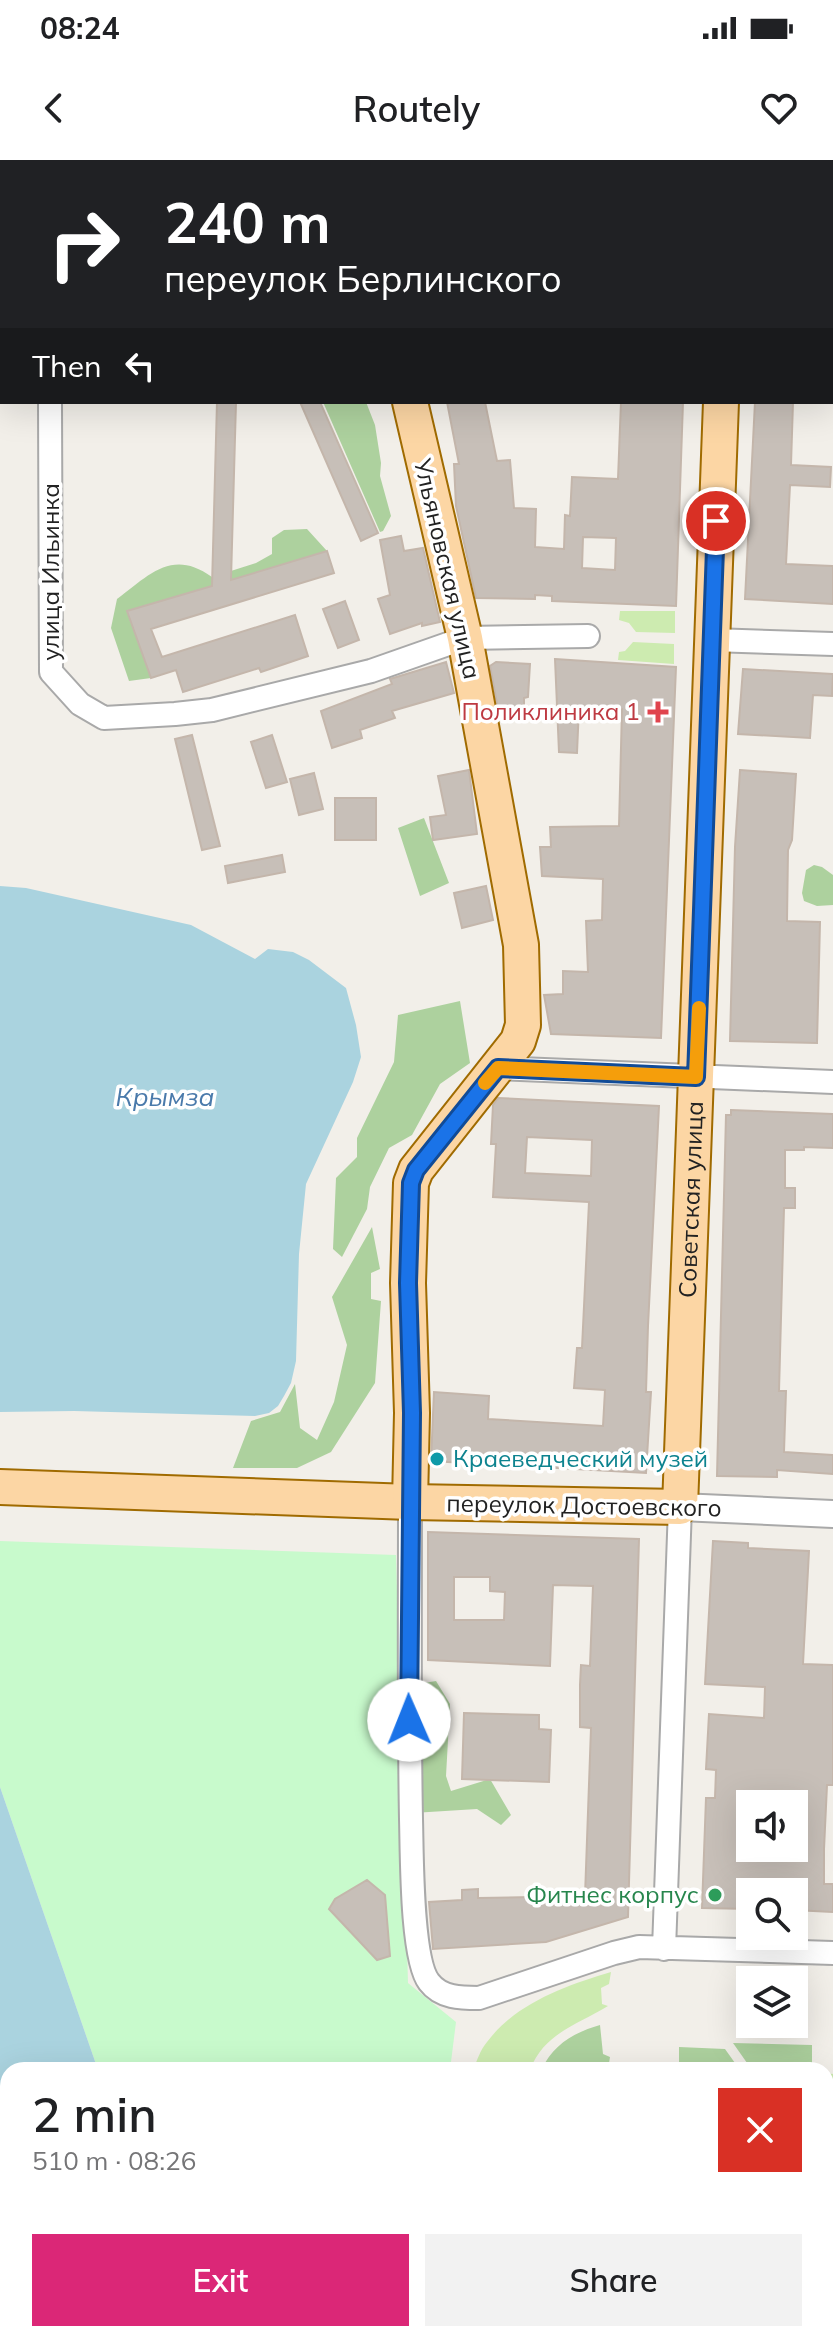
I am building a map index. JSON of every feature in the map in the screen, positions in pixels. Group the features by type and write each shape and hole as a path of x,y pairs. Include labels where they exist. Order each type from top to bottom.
{"main road":[{"name":"Ульяновская улица","path":"410,404 465,638 521,945 523,1025 518,1041 416,1170 411,1183 408,1283 412,1413 410,1502"},
{"name":"Советская улица","path":"680,1507 721,404"},
{"name":"переулок Достоевского","path":"0,1487 410,1502 680,1507"}],"street":[{"name":"улица Ильинка","path":"50,404 51,672 80,704 104,718 212,710 371,671 465,638"},
{"path":"465,638 588,636"},
{"path":"712,640 833,644"},
{"path":"498,1068 833,1082"},
{"name":"Ульяновская улица","path":"410,1502 408,1663 413,1896 422,1967 429,1982 442,1993 458,1998 479,1998 614,1953 639,1947 664,1949"},
{"name":"переулок Достоевского","path":"680,1507 833,1514"},
{"name":"Советская улица","path":"664,1949 680,1507"},
{"path":"664,1949 833,1953"}],"green space":[{"path":"324,404 367,404 375,425 380,476 391,516 380,532"},
{"path":"307,529 327,551 128,611 151,678 129,681 111,628 117,599 151,574 173,565 198,569 212,577 256,563 272,554 272,538 284,530"},
{"path":"620,611 675,611 675,633 636,632 629,623 619,620"},
{"path":"633,642 674,644 674,664 618,660 619,652 625,651"},
{"path":"424,818 449,883 420,896 398,828"},
{"path":"814,865 833,875 833,905 817,906 804,901 802,893 806,870"},
{"path":"460,1001 470,1063 440,1084 412,1135 389,1148 370,1187 367,1209 342,1257 333,1249 336,1178 357,1157 357,1138 394,1062 398,1015"},
{"path":"372,1227 380,1269 371,1273 371,1299 381,1301 375,1383 331,1452 297,1468 233,1468 251,1421 280,1412 295,1384 300,1428 317,1440 334,1402 347,1345 332,1297"},
{"path":"0,1541 396,1555 408,1983 456,2022 451,2062 95,2062 0,1787"},
{"path":"436,1681 450,1704 446,1776 451,1791 490,1779 511,1815 501,1825 477,1809 413,1813 415,1699 424,1683"},
{"path":"611,1972 609,1984 601,1988 602,2004 608,2006 553,2038 534,2062 477,2062 485,2045 512,2016 543,1997"},
{"path":"600,2025 603,2054 610,2057 609,2062 546,2062 565,2041"},
{"path":"733,2043 812,2045 812,2062 746,2062"},
{"path":"679,2047 725,2049 734,2062 679,2062"}],"water":[{"name":"Крымза","path":"0,886 26,888 191,925 255,959 268,949 293,952 346,988 361,1057 353,1082 306,1184 299,1254 296,1361 291,1383 278,1406 269,1413 255,1416 0,1412"},
{"path":"0,1787 95,2062 0,2062"}],"building":[{"path":"217,404 236,404 231,580 327,551 334,573 151,629 162,657 295,615 308,656 183,692 176,670 151,678 127,611 212,586"},
{"path":"301,404 321,404 378,533 361,541"},
{"path":"447,404 485,404 497,461 510,460 514,508 536,509 535,547 564,549 565,515 570,516 572,477 618,479 621,404 683,404 676,606 552,601 552,596 535,595 535,599 476,598 456,506 454,464 459,464","holes":["583,537 616,538 615,570 582,568"]},
{"path":"755,404 793,404 791,465 831,467 830,487 790,485 786,564 833,566 833,604 745,599"},
{"path":"401,536 404,551 423,548 440,622 422,626 422,623 390,634 378,599 390,595 380,540"},
{"path":"345,601 359,640 338,648 323,609"},
{"path":"555,659 676,667 661,1038 551,1034 544,995 563,994 563,971 588,972 586,921 602,920 603,879 542,876 540,847 551,847 550,827 619,826 622,709 579,707 577,753 559,752"},
{"path":"446,662 454,693 392,711 395,718 360,730 362,738 332,748 321,711 392,684 390,679"},
{"path":"496,662 530,664 524,710 498,709 490,666"},
{"path":"743,669 833,674 832,696 813,695 810,738 738,734"},
{"path":"192,735 220,846 202,850 175,739"},
{"path":"272,735 287,782 266,788 251,742"},
{"path":"469,770 477,834 433,840 430,817 446,815 438,776"},
{"path":"740,770 796,774 792,840 788,850 787,921 820,922 817,1043 730,1041"},
{"path":"314,773 323,809 299,815 290,779"},
{"path":"335,798 376,798 376,840 335,840"},
{"path":"282,855 285,872 228,883 225,866"},
{"path":"486,886 493,920 462,928 454,893"},
{"path":"498,1098 659,1106 648,1326 646,1392 651,1392 646,1473 431,1461 434,1392 489,1396 488,1419 603,1426 605,1390 574,1388 577,1348 582,1348 589,1202 493,1197 496,1144 491,1144 493,1105","holes":["527,1137 592,1140 591,1176 525,1173"]},
{"path":"731,1110 833,1114 833,1148 785,1150 785,1188 795,1188 795,1208 784,1208 779,1391 786,1391 784,1452 833,1455 833,1474 777,1470 777,1477 717,1476 726,1115 731,1115"},
{"path":"428,1532 639,1539 628,1917 546,1942 433,1949 429,1902 462,1900 462,1890 478,1889 478,1898 585,1896 591,1728 580,1727 580,1685 581,1665 590,1666 593,1586 553,1585 550,1666 428,1660","holes":["454,1577 490,1577 490,1591 505,1592 504,1620 454,1620"]},
{"path":"713,1541 748,1543 748,1548 809,1551 803,1664 833,1665 833,1785 827,1785 824,1884 833,1884 833,1912 808,1911 808,1878 736,1878 736,1909 702,1908 706,1798 715,1798 716,1770 706,1769 709,1714 764,1718 765,1687 705,1684"},
{"path":"464,1713 539,1715 539,1729 551,1730 549,1782 462,1779"},
{"path":"367,1880 385,1895 390,1956 377,1960 329,1909 335,1899"}],"slow traffic":[{"path":"485,1083 498,1068 696,1077 699,1008"}],"place":[{"name":"Поликлиника 1","path":"658,712"},
{"name":"Краеведческий музей","path":"437,1459"},
{"name":"Фитнес корпус","path":"715,1895"}],"route":[{"path":"409,1720 412,1413 408,1283 411,1183 416,1170 498,1068 696,1077 716,521"}]}
